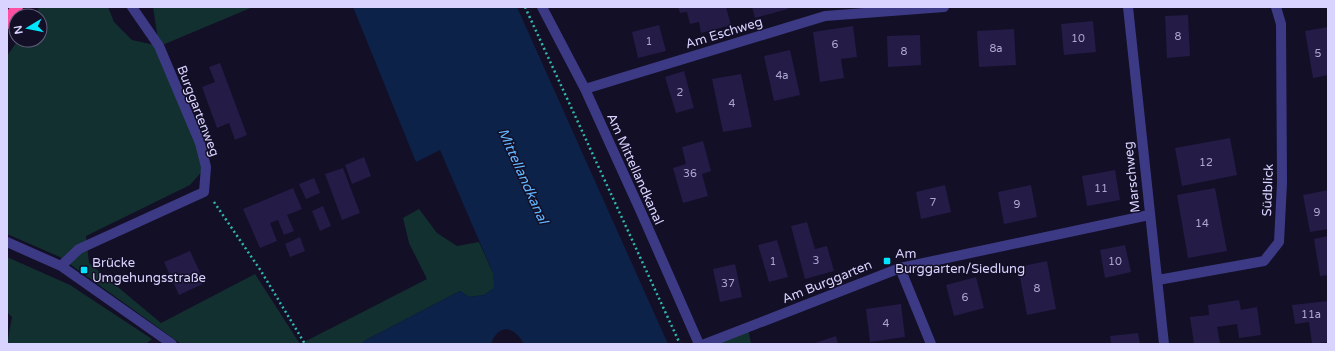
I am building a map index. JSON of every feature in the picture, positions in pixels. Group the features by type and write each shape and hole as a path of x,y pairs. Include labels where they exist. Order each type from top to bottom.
{"highway":[{"path":"7,23 17,7"}],"street":[{"name":"Burggartenweg","path":"132,7 159,46 200,143 206,167 204,192"},
{"name":"Am Mittellandkanal","path":"542,7 585,89 699,344"},
{"name":"Am Eschweg","path":"585,89 825,16 944,7"},
{"name":"Marschweg","path":"1128,7 1164,344"},
{"name":"Südblick","path":"1158,280 1264,261 1279,242 1282,183 1281,24 1276,7"},
{"path":"61,266 78,249 204,192"},
{"name":"Am Burggarten","path":"706,344 900,268 1150,215"},
{"path":"7,242 61,266 172,344"},
{"path":"900,268 931,344"}],"path":[{"path":"525,7 680,344"},
{"path":"204,192 217,204 261,271 305,344"}],"green space":[{"path":"108,7 114,22 132,40 159,46 153,7 253,7 160,46 206,167 190,185 86,236 89,263 161,323 255,274 300,344 181,344 60,257 7,234 7,56 12,48 48,48 48,8 39,8"},
{"path":"419,209 437,233 457,246 479,242 493,273 495,288 484,295 469,297 460,291 364,341 361,344 300,344 427,279 409,243 403,218"},
{"path":"7,257 70,285 152,339 146,344 7,344 12,317 7,312"},
{"path":"748,328 751,344 705,344"}],"water":[{"name":"Mittellandkanal","path":"353,7 517,7 668,344 524,344 516,333 507,329 498,333 494,337 491,344 361,344 364,341 460,291 469,297 484,295 494,288 493,273 440,150 416,162"}],"building":[{"path":"678,7 726,7 731,25 701,33 699,22 690,24 687,12 680,13"},
{"path":"752,7 787,7 788,9 755,18"},
{"path":"1188,15 1190,56 1167,58 1165,16"},
{"path":"1093,21 1096,52 1064,55 1061,24"},
{"path":"659,25 666,51 638,58 632,32"},
{"path":"853,26 857,57 841,59 844,78 820,82 813,32"},
{"path":"1328,27 1328,75 1313,78 1305,31"},
{"path":"1014,29 1016,65 979,67 977,31"},
{"path":"920,35 921,65 888,67 887,36"},
{"path":"790,50 800,95 774,101 764,56"},
{"path":"220,63 247,135 235,140 229,123 217,128 202,87 215,82 209,67"},
{"path":"684,71 694,108 676,113 665,77"},
{"path":"741,74 752,127 723,132 712,79"},
{"path":"1230,138 1237,175 1182,186 1175,148"},
{"path":"703,141 711,171 702,174 708,196 683,203 673,168 686,164 682,147"},
{"path":"364,157 371,176 352,184 345,165"},
{"path":"343,168 360,213 342,220 325,174"},
{"path":"1115,170 1120,200 1087,206 1082,176"},
{"path":"314,178 320,193 306,199 299,184"},
{"path":"945,185 951,212 921,219 916,192"},
{"path":"1031,185 1037,217 1004,224 998,192"},
{"path":"293,188 302,209 287,215 294,231 284,235 278,220 270,223 277,241 260,248 243,209"},
{"path":"1215,188 1227,251 1188,258 1177,195"},
{"path":"1328,190 1328,229 1310,232 1303,195"},
{"path":"323,206 331,226 320,231 312,211"},
{"path":"807,222 815,249 827,246 834,271 805,279 791,226"},
{"path":"1328,236 1328,275 1320,276 1314,239"},
{"path":"300,237 305,251 290,257 285,244"},
{"path":"777,240 788,277 769,282 758,245"},
{"path":"1125,245 1131,272 1105,278 1100,250"},
{"path":"190,251 205,283 179,295 164,262"},
{"path":"1047,261 1056,309 1027,315 1018,267"},
{"path":"735,264 742,297 720,302 713,269"},
{"path":"976,277 984,308 954,316 946,285"},
{"path":"1239,300 1241,310 1257,307 1261,335 1239,338 1237,324 1217,327 1220,343 1194,344 1190,317 1209,315 1208,305"},
{"path":"1328,301 1328,342 1312,344 1309,322 1295,324 1292,305"},
{"path":"901,304 905,337 870,342 866,309"},
{"path":"1138,333 1140,344 1111,344 1110,336"},
{"path":"836,336 838,344 812,344"}],"place":[{"name":"Am Burggarten/Siedlung","path":"887,261"},
{"name":"Brücke Umgehungsstraße","path":"84,270"}]}
